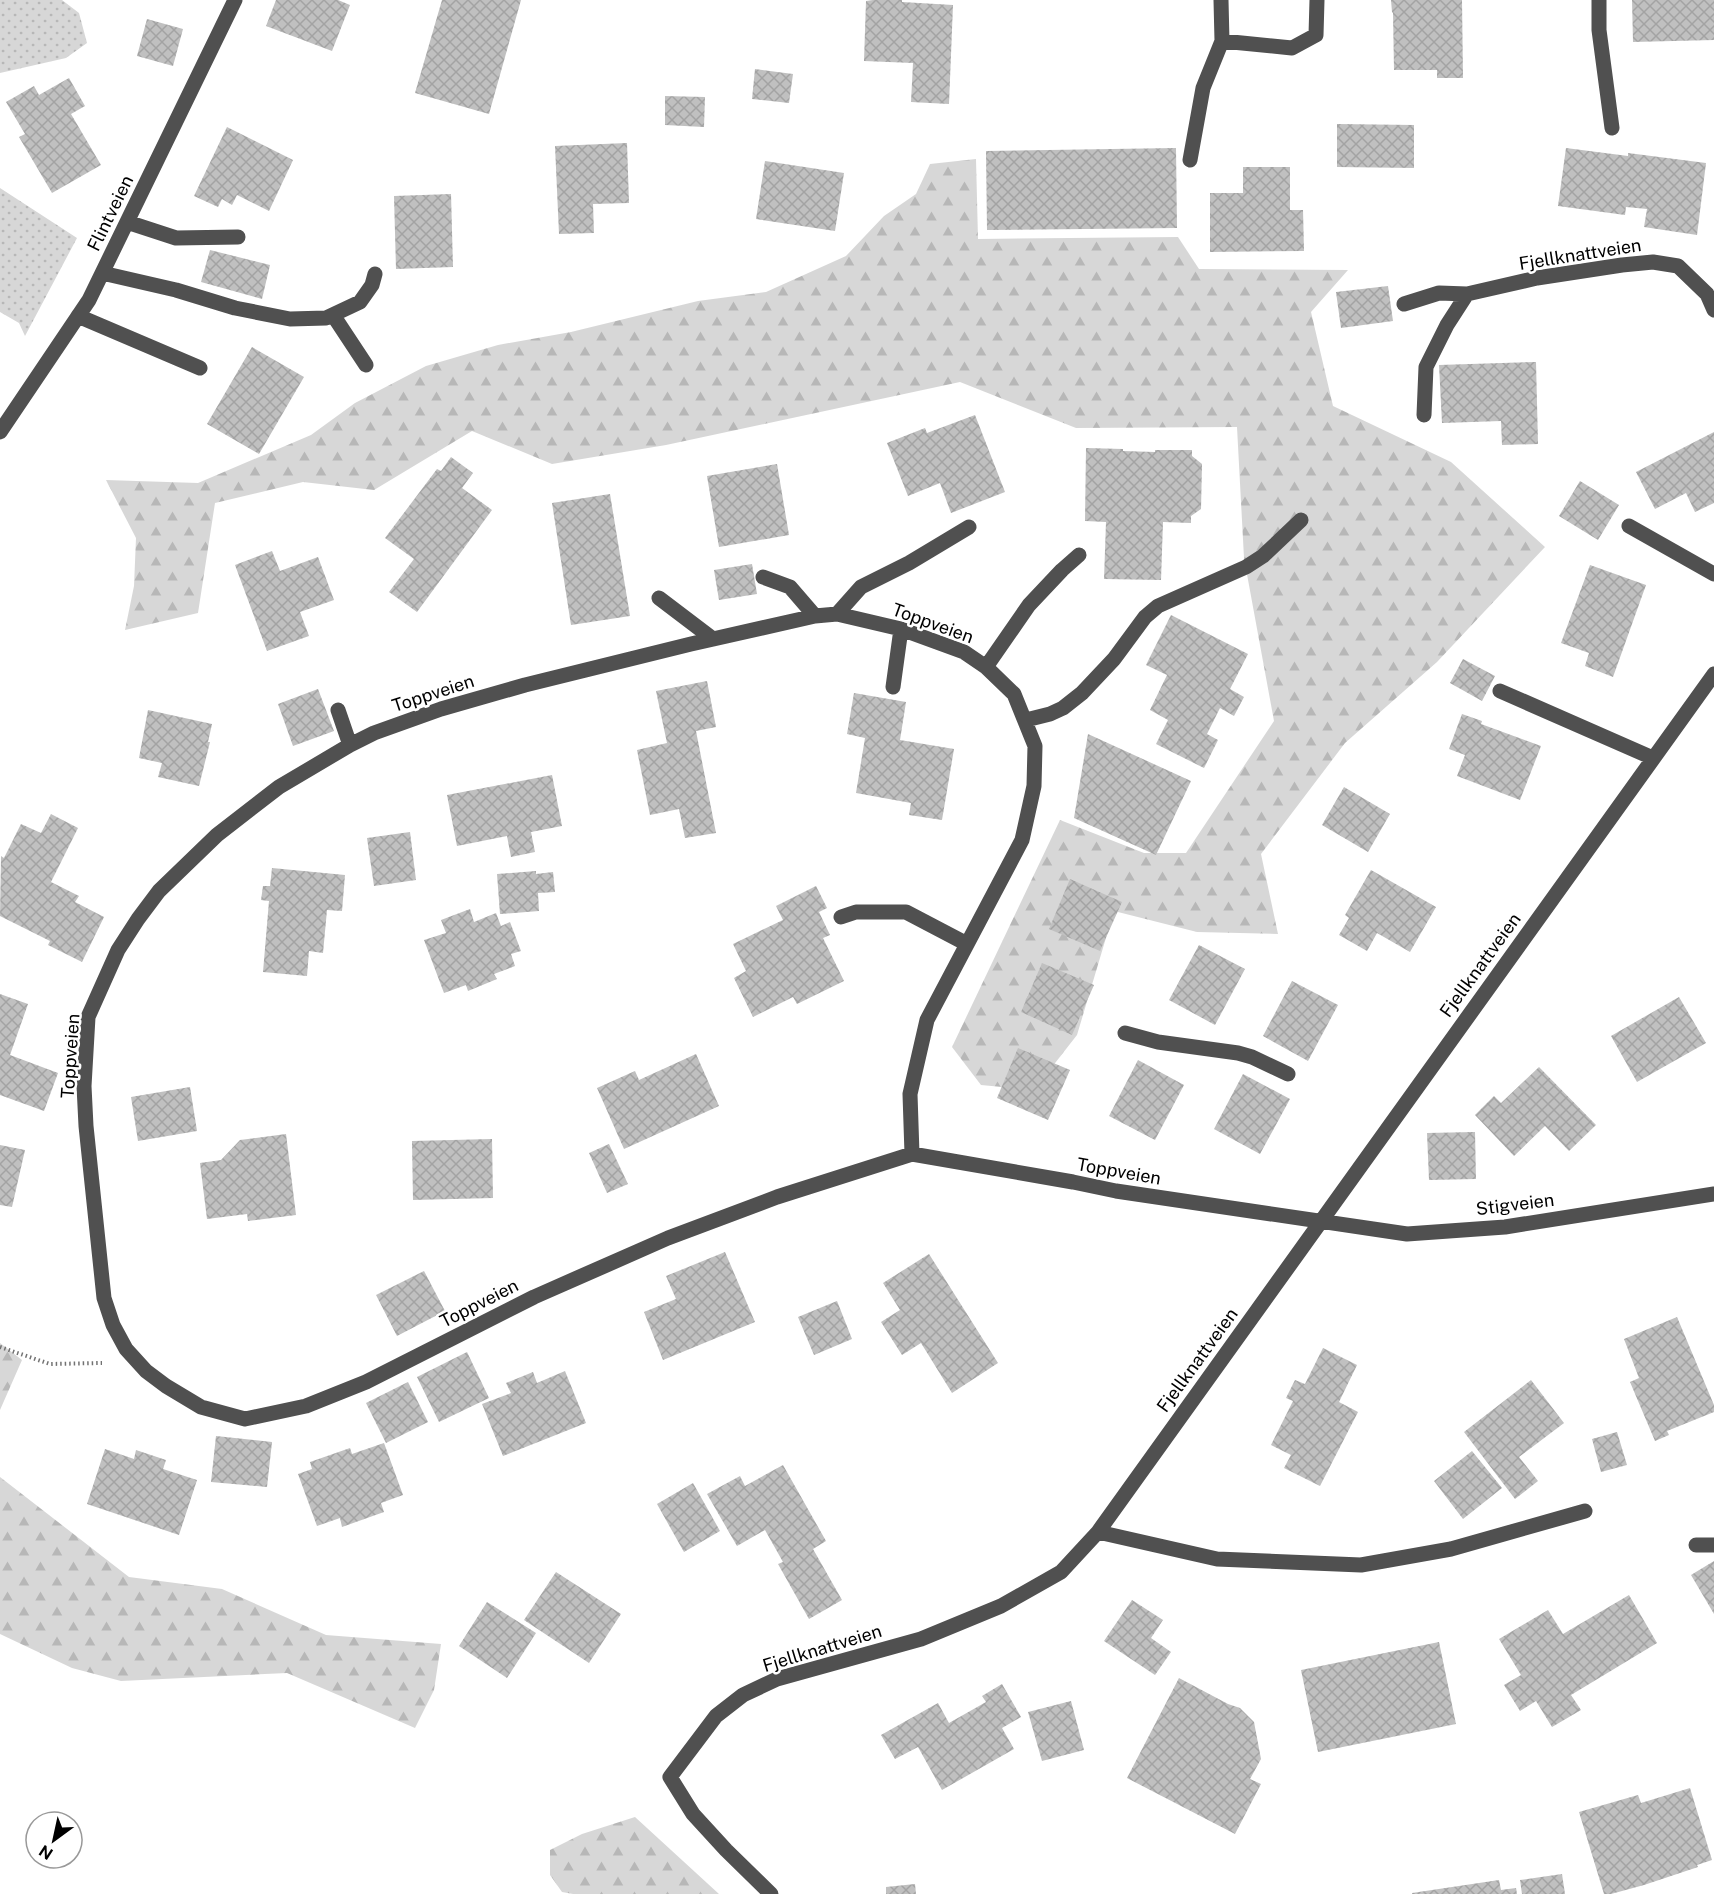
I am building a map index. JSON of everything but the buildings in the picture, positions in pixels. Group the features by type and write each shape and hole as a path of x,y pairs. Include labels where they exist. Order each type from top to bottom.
{"street":[{"name":"Flintveien","path":"0,432 89,300 235,0"},
{"path":"1190,160 1203,88 1222,41 1221,0"},
{"path":"1222,41 1292,48 1316,35 1317,0"},
{"path":"1599,0 1599,30 1612,128"},
{"path":"128,222 176,238 238,237"},
{"name":"Fjellknattveien","path":"1404,304 1439,293 1467,294 1537,278 1622,264 1653,262 1678,266 1707,294 1714,310"},
{"path":"102,273 176,290 235,308 290,319 326,318 360,302 372,285 375,274"},
{"path":"1424,415 1426,367 1447,325 1467,294"},
{"path":"333,315 366,365"},
{"path":"78,316 200,368"},
{"path":"1026,720 1063,708 1082,693 1114,659 1145,616 1158,606 1246,567 1263,555 1301,520"},
{"path":"1629,526 1714,574"},
{"path":"837,614 861,587 909,563 969,527"},
{"path":"986,667 1029,605 1079,555"},
{"path":"763,577 790,587 815,616"},
{"path":"659,598 713,639"},
{"name":"Toppveien","path":"912,1154 910,1094 927,1020 1022,840 1034,786 1035,746 1014,694 986,667 964,652 901,629 837,614 815,616 713,639 525,685 441,709 374,733 350,745 279,787 218,835 159,891 118,951 88,1017 84,1086 86,1126 104,1298 113,1325 126,1349 166,1386 201,1407 245,1419 306,1406 366,1382 534,1297 668,1238 777,1197 912,1154 1116,1191 1320,1222"},
{"path":"893,687 901,629"},
{"name":"Fjellknattveien","path":"771,1894 693,1814 670,1777 716,1716 743,1695 777,1679 921,1639 1001,1606 1061,1572 1098,1532 1714,674"},
{"path":"1500,692 1653,758"},
{"path":"338,710 350,745"},
{"path":"841,917 856,912 906,912 968,944"},
{"path":"1125,1033 1158,1042 1238,1053 1288,1074"},
{"name":"Stigveien","path":"1320,1222 1407,1234 1440,1232 1506,1227 1714,1194"},
{"path":"1098,1532 1217,1559 1361,1564 1451,1549 1585,1511"},
{"path":"1696,1545 1714,1545"}],"path":[{"path":"0,1347 50,1364 139,1363"}],"green space":[{"path":"0,0 62,0 79,13 87,43 66,58 0,73"},
{"path":"976,159 978,239 1178,237 1199,269 1348,270 1311,312 1333,406 1451,462 1545,547 1437,662 1345,743 1261,854 1278,934 1197,932 1114,911 1077,1035 1034,1090 981,1085 952,1047 1060,820 1144,853 1186,853 1274,721 1244,558 1237,427 1076,428 960,382 666,445 552,464 472,431 374,490 303,482 215,503 198,613 125,630 134,586 136,538 106,480 198,483 311,435 355,403 426,366 498,345 571,332 698,301 766,292 846,256 884,216 916,194 930,164"},
{"path":"0,188 77,238 25,336 19,323 0,312"},
{"path":"0,1343 22,1360 0,1410"},
{"path":"0,1477 129,1577 222,1589 326,1635 441,1644 434,1690 415,1728 287,1673 121,1681 72,1668 0,1634"},
{"path":"635,1817 719,1894 573,1894 562,1892 550,1875 550,1850 582,1834"}]}
